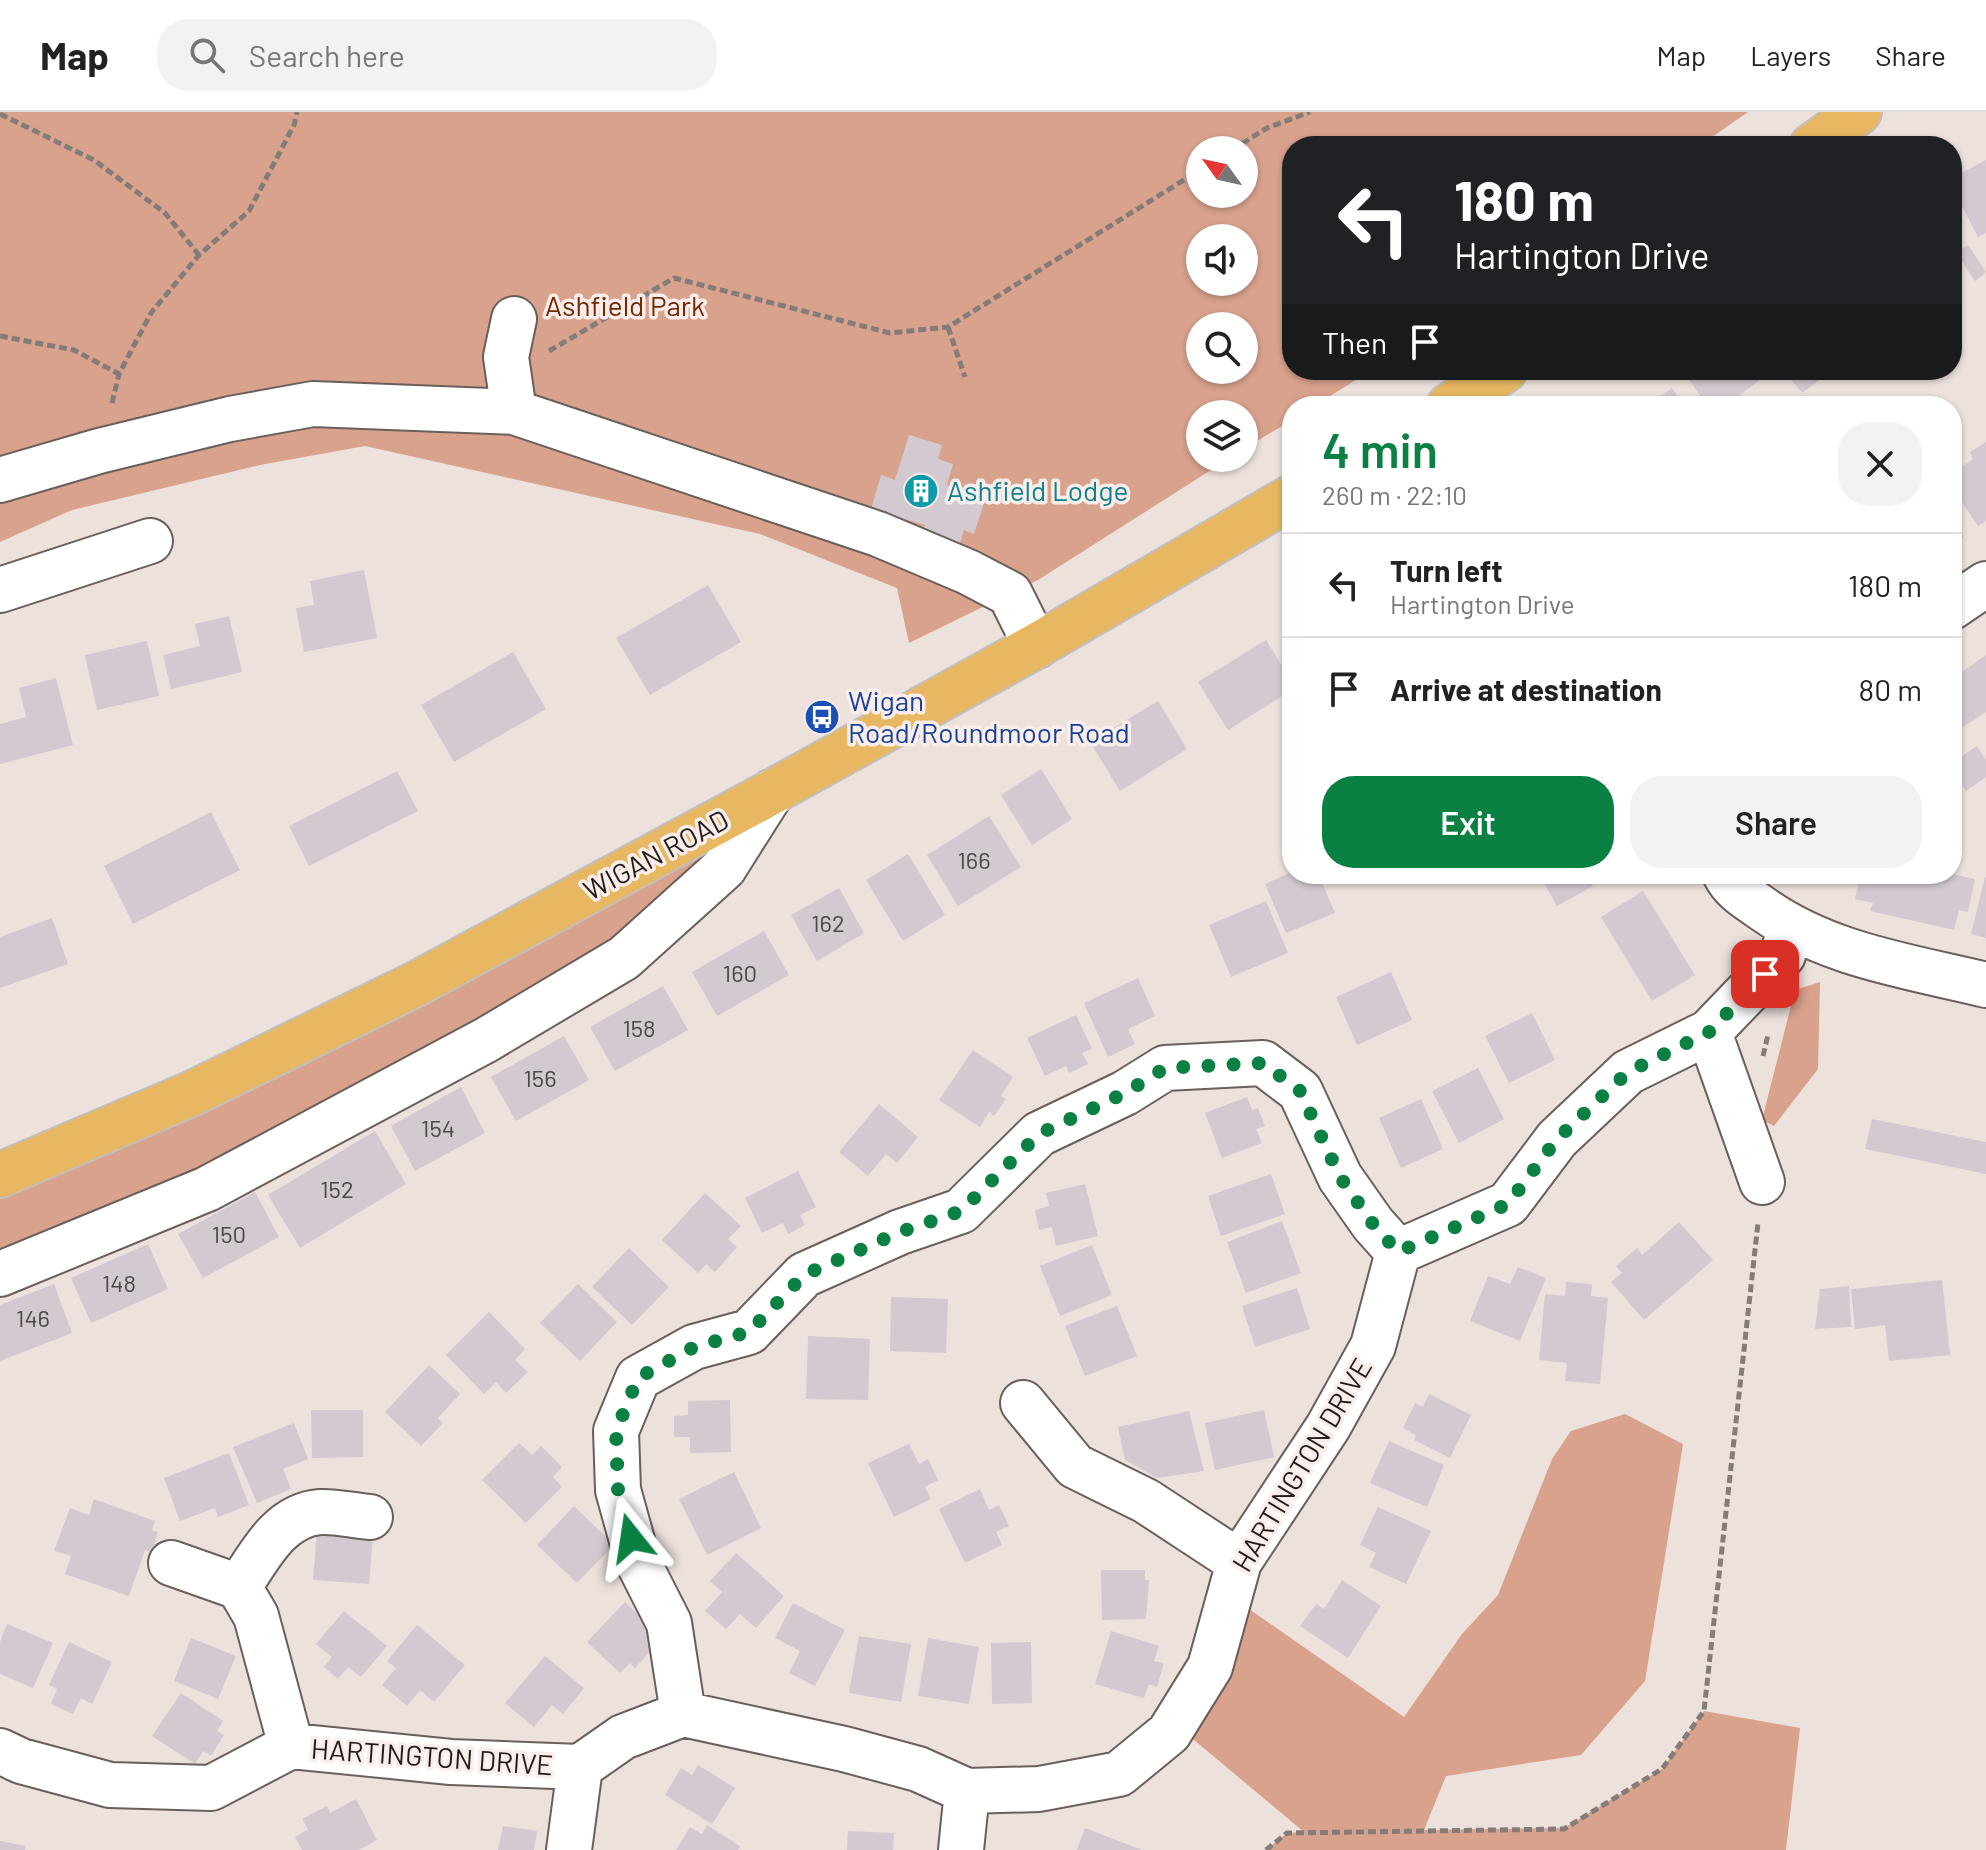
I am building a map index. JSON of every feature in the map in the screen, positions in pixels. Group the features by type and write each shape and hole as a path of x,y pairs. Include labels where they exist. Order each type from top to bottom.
{"highway":[{"path":"1826,136 1859,112"},
{"path":"1465,396 1489,380"},
{"name":"WIGAN ROAD","path":"0,1175 193,1093 416,984 1036,646 1282,503"}],"street":[{"path":"510,338 514,412"},
{"path":"0,480 99,451 230,419 313,404 514,412 878,534 968,572 1010,594 1036,646"},
{"path":"0,590 150,541"},
{"path":"1962,600 1986,584"},
{"path":"0,1274 207,1189 486,1040 624,958 724,868 772,792"},
{"path":"1731,884 1789,928 1842,950 1986,985"},
{"path":"683,1714 669,1623 638,1562 618,1490 616,1431 638,1378 694,1347 749,1332 804,1275 900,1232 961,1211 1039,1134 1125,1093 1165,1068 1263,1063 1300,1091 1340,1177 1373,1224 1398,1252 1508,1204 1557,1139 1628,1072 1709,1032 1783,955 1789,928"},
{"path":"1709,1032 1762,1182"},
{"name":"HARTINGTON DRIVE","path":"0,1751 21,1761 110,1785 211,1788 291,1746 451,1762 580,1767 623,1737 683,1714 844,1749 918,1769 967,1791 1039,1789 1119,1774 1169,1733 1210,1667 1239,1562 1328,1427 1373,1346 1398,1252"},
{"path":"1023,1403 1075,1466 1146,1501 1239,1562"},
{"path":"239,1587 282,1527 297,1518 319,1512 370,1517"},
{"path":"171,1563 239,1587 256,1616 291,1746"},
{"path":"569,1850 580,1767"},
{"path":"961,1850 967,1791"}],"path":[{"path":"99,451 119,374 151,313 199,255 249,211 294,125 297,112"},
{"path":"1254,136 1310,112"},
{"path":"0,114 94,160 165,213 199,255"},
{"path":"510,338 553,351 674,278 890,333 948,327 1186,179"},
{"path":"948,327 965,377"},
{"path":"0,336 74,350 119,374"},
{"path":"1762,1063 1768,1032"},
{"path":"1266,1850 1287,1833 1564,1829 1662,1769 1704,1711 1762,1182"}],"green space":[{"name":"Ashfield Park","path":"0,112 1748,112 1713,136 1282,136 1282,380 1356,380 1330,396 1282,396 1282,426 1258,441 1258,400 1186,400 1186,472 1208,472 1038,580 909,643 897,588 760,534 365,446 260,465 72,510 0,542"},
{"path":"772,792 624,958 0,1274 0,1175"},
{"path":"1820,982 1818,1069 1774,1126 1762,1120 1795,990"},
{"path":"1625,1414 1683,1444 1645,1681 1581,1755 1446,1776 1424,1830 1564,1828 1662,1769 1704,1711 1800,1728 1786,1850 1266,1850 1287,1833 1304,1832 1175,1724 1229,1595 1404,1717 1462,1634 1498,1595 1552,1459 1571,1431"}],"building":[{"path":"1986,160 1986,233 1978,237 1962,206 1962,173"},
{"path":"1968,245 1986,272 1975,281 1962,261 1962,248"},
{"path":"1689,380 1760,380 1738,396 1701,396"},
{"path":"1792,380 1820,380 1802,393"},
{"path":"1672,388 1677,396 1661,396"},
{"name":"Ashfield Lodge","path":"909,435 942,445 938,459 953,464 947,485 986,497 974,534 964,530 959,546 922,535 925,525 871,509 881,475 895,480"},
{"path":"1986,442 1986,521 1978,526 1962,502 1962,467 1973,459 1970,452"},
{"path":"364,570 377,638 304,652 296,608 314,605 310,581"},
{"path":"708,585 741,642 650,695 616,638"},
{"path":"229,616 242,672 171,689 163,655 200,646 195,624"},
{"path":"1266,640 1282,666 1282,696 1228,730 1198,682"},
{"path":"147,641 159,696 97,710 85,655"},
{"path":"513,652 546,709 454,762 421,705"},
{"path":"1986,655 1986,712 1962,728 1962,672"},
{"path":"56,678 73,745 0,764 0,724 26,717 19,688"},
{"path":"1158,701 1187,749 1120,791 1090,742"},
{"path":"1977,746 1986,760 1986,777 1966,791 1962,785 1962,756"},
{"path":"1041,769 1072,819 1032,845 1001,795"},
{"path":"397,771 418,811 309,866 289,826"},
{"path":"211,812 240,870 133,924 104,866"},
{"path":"989,816 1021,867 958,906 927,855"},
{"path":"908,854 945,915 903,941 866,880"},
{"path":"1282,876 1282,884 1322,884 1335,913 1286,933 1265,884"},
{"path":"1962,876 1975,879 1968,912 1959,910 1954,930 1870,911 1873,903 1855,899 1859,884 1962,884"},
{"path":"1986,877 1986,938 1971,934"},
{"path":"1545,884 1592,884 1593,886 1557,906"},
{"path":"839,888 864,933 817,961 791,915"},
{"path":"1643,891 1695,975 1652,1001 1601,917"},
{"path":"1266,901 1288,953 1231,977 1209,925"},
{"path":"52,918 68,964 0,988 0,937"},
{"path":"764,931 789,975 717,1016 692,972"},
{"path":"1391,972 1412,1020 1357,1045 1336,997"},
{"path":"1138,978 1155,1016 1128,1029 1135,1044 1108,1057 1084,1003"},
{"path":"663,986 688,1030 615,1071 590,1027"},
{"path":"1532,1013 1555,1060 1509,1083 1485,1036"},
{"path":"1076,1015 1092,1049 1082,1053 1088,1064 1069,1073 1066,1066 1045,1076 1027,1038"},
{"path":"564,1036 589,1080 516,1121 491,1077"},
{"path":"973,1050 1013,1077 1001,1096 1006,1099 994,1116 989,1112 980,1127 939,1100"},
{"path":"1478,1068 1504,1119 1459,1143 1432,1091"},
{"path":"461,1087 485,1133 415,1171 391,1126"},
{"path":"1247,1097 1252,1110 1258,1108 1265,1126 1256,1129 1262,1143 1222,1158 1205,1113"},
{"path":"1421,1099 1443,1149 1401,1168 1379,1118"},
{"path":"879,1104 918,1137 897,1163 886,1154 868,1176 839,1152"},
{"path":"1872,1119 1986,1142 1986,1174 1865,1149"},
{"path":"375,1131 406,1184 300,1248 268,1195"},
{"path":"798,1171 816,1207 800,1215 805,1225 788,1234 783,1223 762,1233 745,1198"},
{"path":"1271,1174 1285,1214 1221,1236 1208,1196"},
{"path":"1085,1184 1098,1236 1056,1246 1052,1227 1039,1230 1035,1210 1049,1206 1046,1193"},
{"path":"255,1192 279,1237 203,1278 178,1234"},
{"path":"705,1193 741,1226 728,1239 737,1247 715,1272 706,1264 698,1273 662,1240"},
{"path":"1282,1221 1301,1273 1246,1293 1227,1242"},
{"path":"1679,1222 1713,1260 1644,1320 1611,1282 1622,1273 1616,1266 1637,1248 1642,1255"},
{"path":"148,1244 168,1289 91,1323 71,1278"},
{"path":"1092,1245 1112,1295 1060,1316 1040,1266"},
{"path":"629,1248 669,1287 632,1325 592,1287"},
{"path":"1518,1267 1546,1278 1520,1341 1470,1321 1488,1276 1510,1284"},
{"path":"1942,1280 1950,1355 1889,1361 1885,1325 1855,1329 1851,1289"},
{"path":"1566,1282 1592,1284 1591,1296 1608,1298 1600,1384 1565,1381 1567,1363 1539,1360 1545,1294 1565,1296"},
{"path":"54,1284 72,1333 0,1361 0,1305"},
{"path":"578,1284 617,1322 580,1361 540,1323"},
{"path":"1849,1286 1851,1327 1815,1329 1820,1289"},
{"path":"1297,1288 1310,1329 1255,1347 1242,1306"},
{"path":"891,1297 948,1299 946,1353 890,1351"},
{"path":"1117,1306 1137,1356 1085,1376 1065,1326"},
{"path":"489,1312 525,1349 515,1360 528,1372 506,1393 496,1382 484,1394 446,1355"},
{"path":"808,1336 870,1339 868,1400 806,1399"},
{"path":"429,1365 460,1394 438,1418 443,1423 421,1446 385,1412"},
{"path":"1429,1394 1471,1415 1450,1458 1414,1440 1416,1435 1403,1428 1415,1403 1423,1407"},
{"path":"730,1400 731,1452 690,1453 690,1437 674,1437 674,1416 688,1415 688,1401"},
{"path":"311,1410 363,1410 363,1457 312,1458"},
{"path":"1264,1410 1274,1457 1215,1470 1205,1423"},
{"path":"1189,1411 1204,1471 1157,1478 1125,1460 1118,1427"},
{"path":"294,1423 308,1459 283,1469 291,1489 257,1503 233,1447"},
{"path":"1389,1441 1444,1465 1427,1507 1370,1483"},
{"path":"519,1443 532,1455 541,1446 562,1467 553,1477 562,1487 526,1523 482,1480"},
{"path":"909,1444 919,1464 928,1459 938,1480 925,1487 931,1499 894,1517 868,1463"},
{"path":"229,1453 249,1505 218,1517 215,1508 180,1521 164,1478"},
{"path":"734,1472 761,1528 707,1555 679,1499"},
{"path":"980,1489 989,1510 999,1505 1009,1526 996,1532 1002,1545 965,1563 939,1509"},
{"path":"94,1499 155,1521 152,1530 158,1532 152,1552 145,1550 129,1596 65,1574 71,1556 54,1551 70,1508 89,1515"},
{"path":"574,1506 614,1545 577,1583 537,1545"},
{"path":"1378,1507 1431,1531 1406,1584 1369,1567 1376,1553 1360,1545"},
{"path":"317,1531 373,1535 369,1584 313,1580"},
{"path":"736,1553 784,1596 756,1628 740,1614 726,1629 705,1611 722,1592 710,1581"},
{"path":"1101,1570 1145,1570 1145,1580 1149,1580 1146,1619 1102,1620"},
{"path":"1342,1580 1381,1606 1348,1658 1300,1626 1316,1604 1324,1609"},
{"path":"625,1602 657,1632 647,1643 653,1648 635,1668 630,1663 620,1673 587,1642"},
{"path":"793,1603 845,1630 815,1686 789,1673 800,1651 775,1638"},
{"path":"344,1611 387,1646 361,1677 348,1667 338,1679 324,1667 332,1657 316,1644"},
{"path":"7,1624 53,1643 33,1688 0,1674 0,1642"},
{"path":"417,1625 465,1665 434,1702 420,1690 407,1706 382,1685 396,1668 387,1661"},
{"path":"1111,1631 1159,1646 1154,1661 1164,1663 1157,1687 1149,1684 1144,1698 1095,1684"},
{"path":"859,1636 911,1644 901,1702 849,1693"},
{"path":"191,1638 236,1656 218,1699 174,1681"},
{"path":"928,1638 979,1647 969,1704 918,1696"},
{"path":"69,1642 112,1662 92,1704 81,1698 73,1714 51,1704 57,1689 49,1685"},
{"path":"1031,1642 1032,1703 992,1704 991,1643"},
{"path":"545,1656 584,1688 563,1714 552,1705 534,1727 505,1703"},
{"path":"181,1693 223,1721 217,1731 224,1735 211,1756 203,1751 195,1764 152,1736"},
{"path":"698,1765 735,1788 712,1824 665,1795 681,1768 692,1775"},
{"path":"356,1799 377,1840 359,1850 302,1850 295,1837 308,1829 302,1819 327,1806 330,1813"},
{"path":"707,1825 740,1846 738,1850 676,1850 690,1827 702,1834"},
{"path":"503,1826 537,1831 534,1850 498,1850"},
{"path":"1085,1828 1142,1850 1077,1850"},
{"path":"848,1831 894,1833 893,1850 847,1850"},
{"path":"0,1841 26,1846 25,1850 0,1850"}],"place":[{"name":"Ashfield Lodge","path":"921,491"},
{"name":"Wigan Road/Roundmoor Road","path":"822,717"}],"route":[{"path":"631,1538 618,1490 616,1431 638,1378 694,1347 749,1332 804,1275 900,1232 961,1211 994,1175 1039,1134 1125,1093 1165,1068 1263,1063 1300,1091 1340,1177 1373,1224 1398,1252 1508,1204 1557,1139 1628,1072 1709,1032 1765,974"}]}
